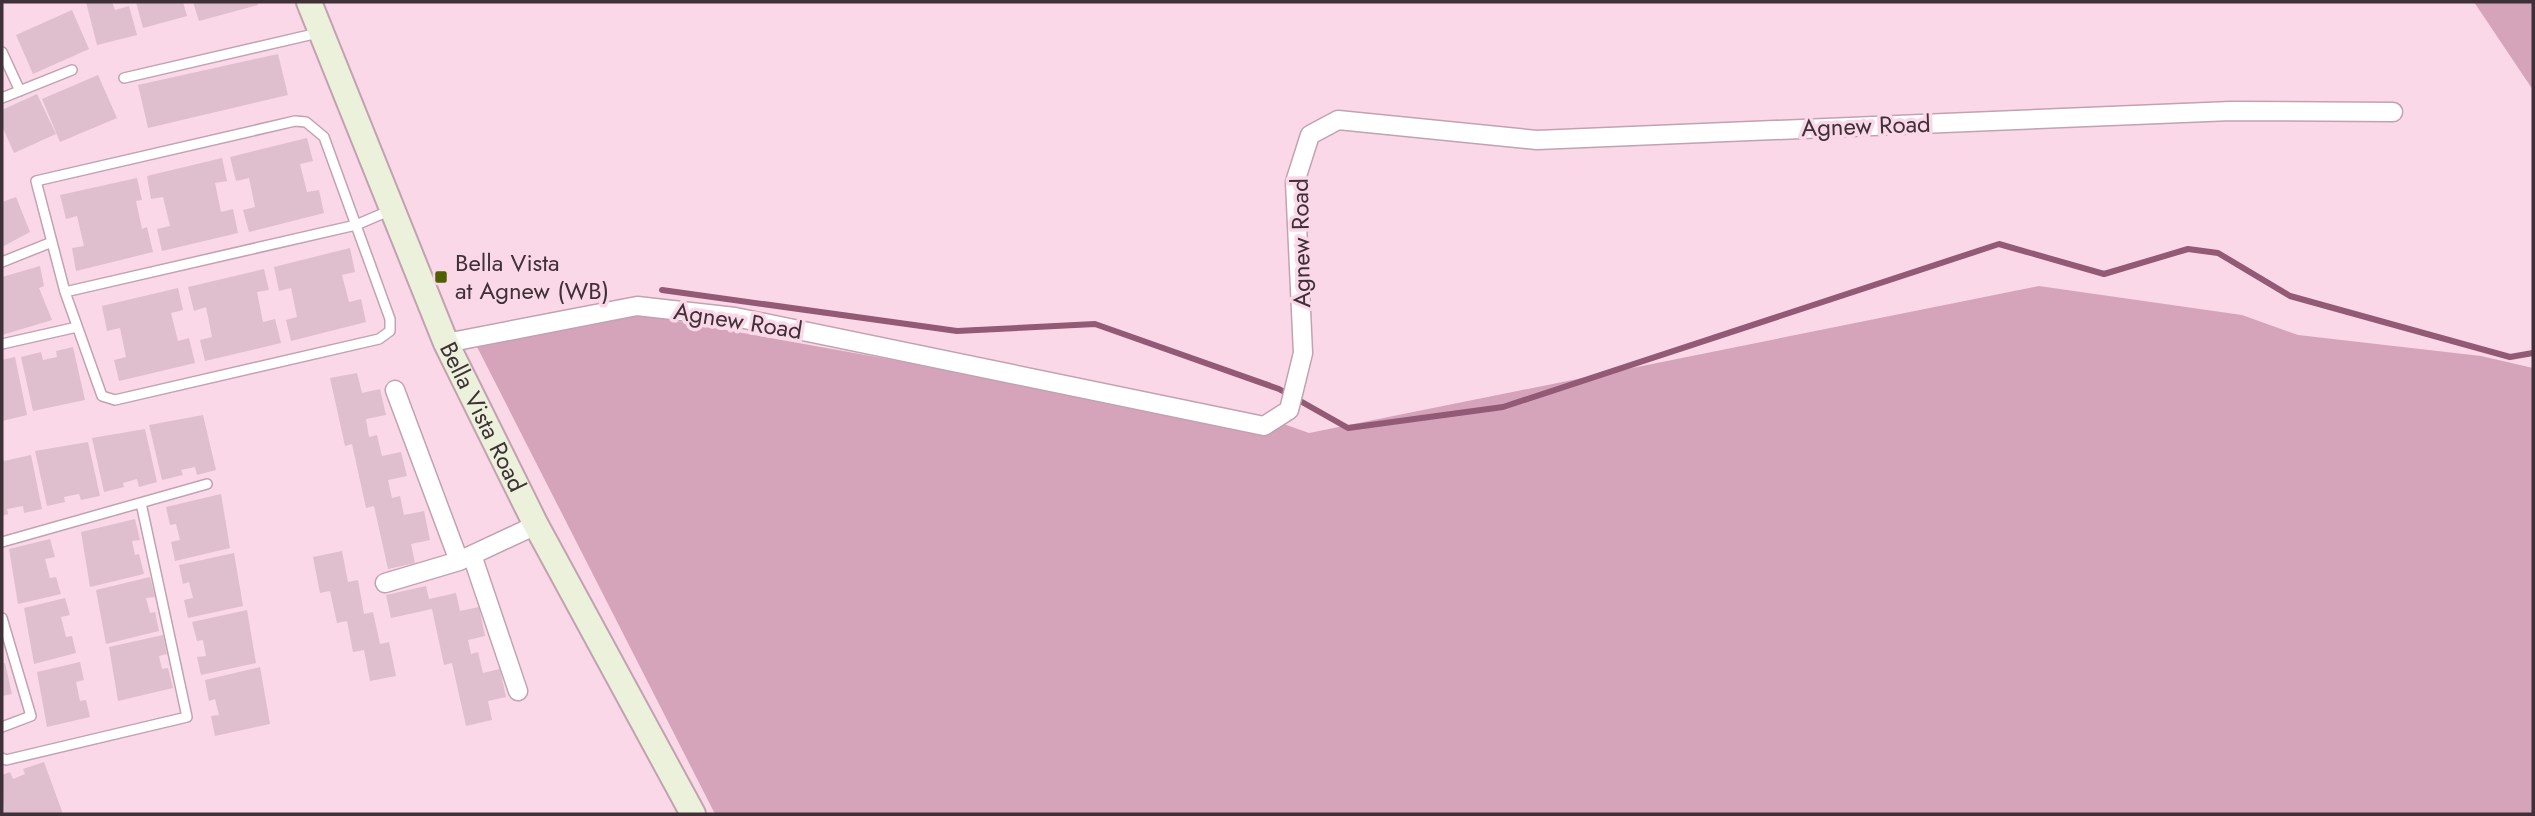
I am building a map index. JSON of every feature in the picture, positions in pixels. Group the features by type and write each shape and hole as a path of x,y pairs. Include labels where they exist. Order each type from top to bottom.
{"street":[{"name":"Bella Vista Road","path":"309,2 446,343 536,525 692,814"},
{"name":"Agnew Road","path":"446,343 637,306 735,317 1264,426 1289,410 1303,353 1295,182 1310,135 1338,120 1537,140 2231,111 2393,112"},
{"path":"395,390 518,691"},
{"path":"385,583 465,558 536,525"}],"lane":[{"path":"124,78 320,33"},
{"path":"2,52 20,91"},
{"path":"2,98 72,70"},
{"path":"295,121 306,122 324,137 356,225 390,319 390,331 379,339 108,400 102,396 96,385 65,292 36,181 295,121"},
{"path":"65,292 356,225 391,210"},
{"path":"2,262 52,242"},
{"path":"2,344 77,327"},
{"path":"2,542 207,484"},
{"path":"2,758 6,760 187,717 141,503"},
{"path":"2,618 31,716 2,727"}],"shaded area":[{"path":"2474,2 2533,2 2533,90"},
{"path":"2039,286 2242,315 2298,335 2481,356 2533,368 2533,814 715,814 471,335 637,314 1267,427 1278,422 1309,433"}],"building":[{"path":"86,2 112,2 115,10 129,6 137,35 97,45"},
{"path":"136,2 183,2 187,16 143,28"},
{"path":"193,2 257,2 258,5 199,21"},
{"path":"72,10 89,49 33,74 16,35"},
{"path":"278,54 288,95 148,128 138,85"},
{"path":"98,75 117,118 60,142 42,99"},
{"path":"37,94 56,134 14,153 2,126 2,110"},
{"path":"307,138 313,161 300,164 307,192 319,190 324,213 249,232 243,210 255,207 249,178 236,181 230,157"},
{"path":"222,158 227,181 215,183 221,212 233,209 238,233 162,251 157,229 170,226 163,197 151,199 147,176"},
{"path":"137,178 142,200 136,201 142,229 147,227 153,252 76,271 72,248 84,246 77,216 66,219 60,195"},
{"path":"16,197 30,232 2,247 2,202"},
{"path":"350,248 355,272 342,275 349,302 361,299 366,322 291,341 286,320 297,317 291,288 279,291 274,267"},
{"path":"40,266 44,286 39,288 52,320 2,335 2,277"},
{"path":"264,269 269,290 257,292 263,322 275,319 281,343 205,361 200,340 212,337 206,307 194,311 188,287"},
{"path":"178,288 183,310 171,313 178,341 189,338 195,363 119,381 114,360 126,357 120,328 107,331 102,306"},
{"path":"73,347 85,400 33,411 21,357 41,352 43,360 57,357 56,351"},
{"path":"15,357 27,415 2,421 2,360"},
{"path":"357,373 362,393 380,389 386,415 366,419 369,437 377,435 382,456 401,452 407,476 388,480 392,498 400,496 404,515 424,511 430,540 411,544 415,563 388,569 374,506 366,508 352,444 345,446 330,378"},
{"path":"203,415 216,470 197,475 195,467 181,470 183,475 162,480 149,425"},
{"path":"145,429 157,482 139,487 137,479 123,483 124,487 104,492 92,438"},
{"path":"88,442 100,496 81,500 79,494 64,497 65,502 47,506 35,451"},
{"path":"2,455 4,461 31,455 42,509 24,513 23,506 7,509 8,514 2,516"},
{"path":"221,494 230,548 175,561 171,542 180,540 176,524 170,525 166,507"},
{"path":"135,519 140,540 132,541 135,555 139,554 144,574 90,587 81,532"},
{"path":"50,539 55,557 45,559 50,578 56,577 61,594 18,604 9,549"},
{"path":"342,551 348,582 358,580 364,614 373,612 380,644 389,642 396,676 370,681 364,650 353,652 347,621 337,623 330,591 320,593 313,557"},
{"path":"234,553 243,606 188,618 184,600 193,598 189,582 183,584 179,565"},
{"path":"150,577 155,597 146,598 150,613 155,612 159,631 106,644 96,590"},
{"path":"426,586 429,599 456,593 460,611 479,607 485,636 468,640 471,654 478,652 483,673 500,669 506,697 488,701 492,720 466,726 452,663 444,665 432,609 391,618 386,595"},
{"path":"65,598 70,615 61,617 66,637 72,636 76,653 34,664 24,608"},
{"path":"247,610 256,663 201,675 197,657 206,656 203,640 197,641 192,622"},
{"path":"163,635 167,654 159,656 162,669 168,668 173,688 118,701 109,647"},
{"path":"80,662 84,680 76,682 80,701 86,700 90,717 47,727 37,672"},
{"path":"2,663 5,663 12,694 2,696"},
{"path":"260,667 270,724 215,736 211,716 219,715 215,699 209,701 205,680"},
{"path":"44,762 63,814 4,814 2,775 10,772 13,779 25,774 23,769"}],"waterway":[{"path":"662,290 957,331 1095,324 1279,389 1348,428 1503,407 1999,244 2104,274 2188,249 2218,253 2290,296 2510,357 2533,353"}],"place":[{"name":"Bella Vista at Agnew (WB)","path":"441,277"}]}
